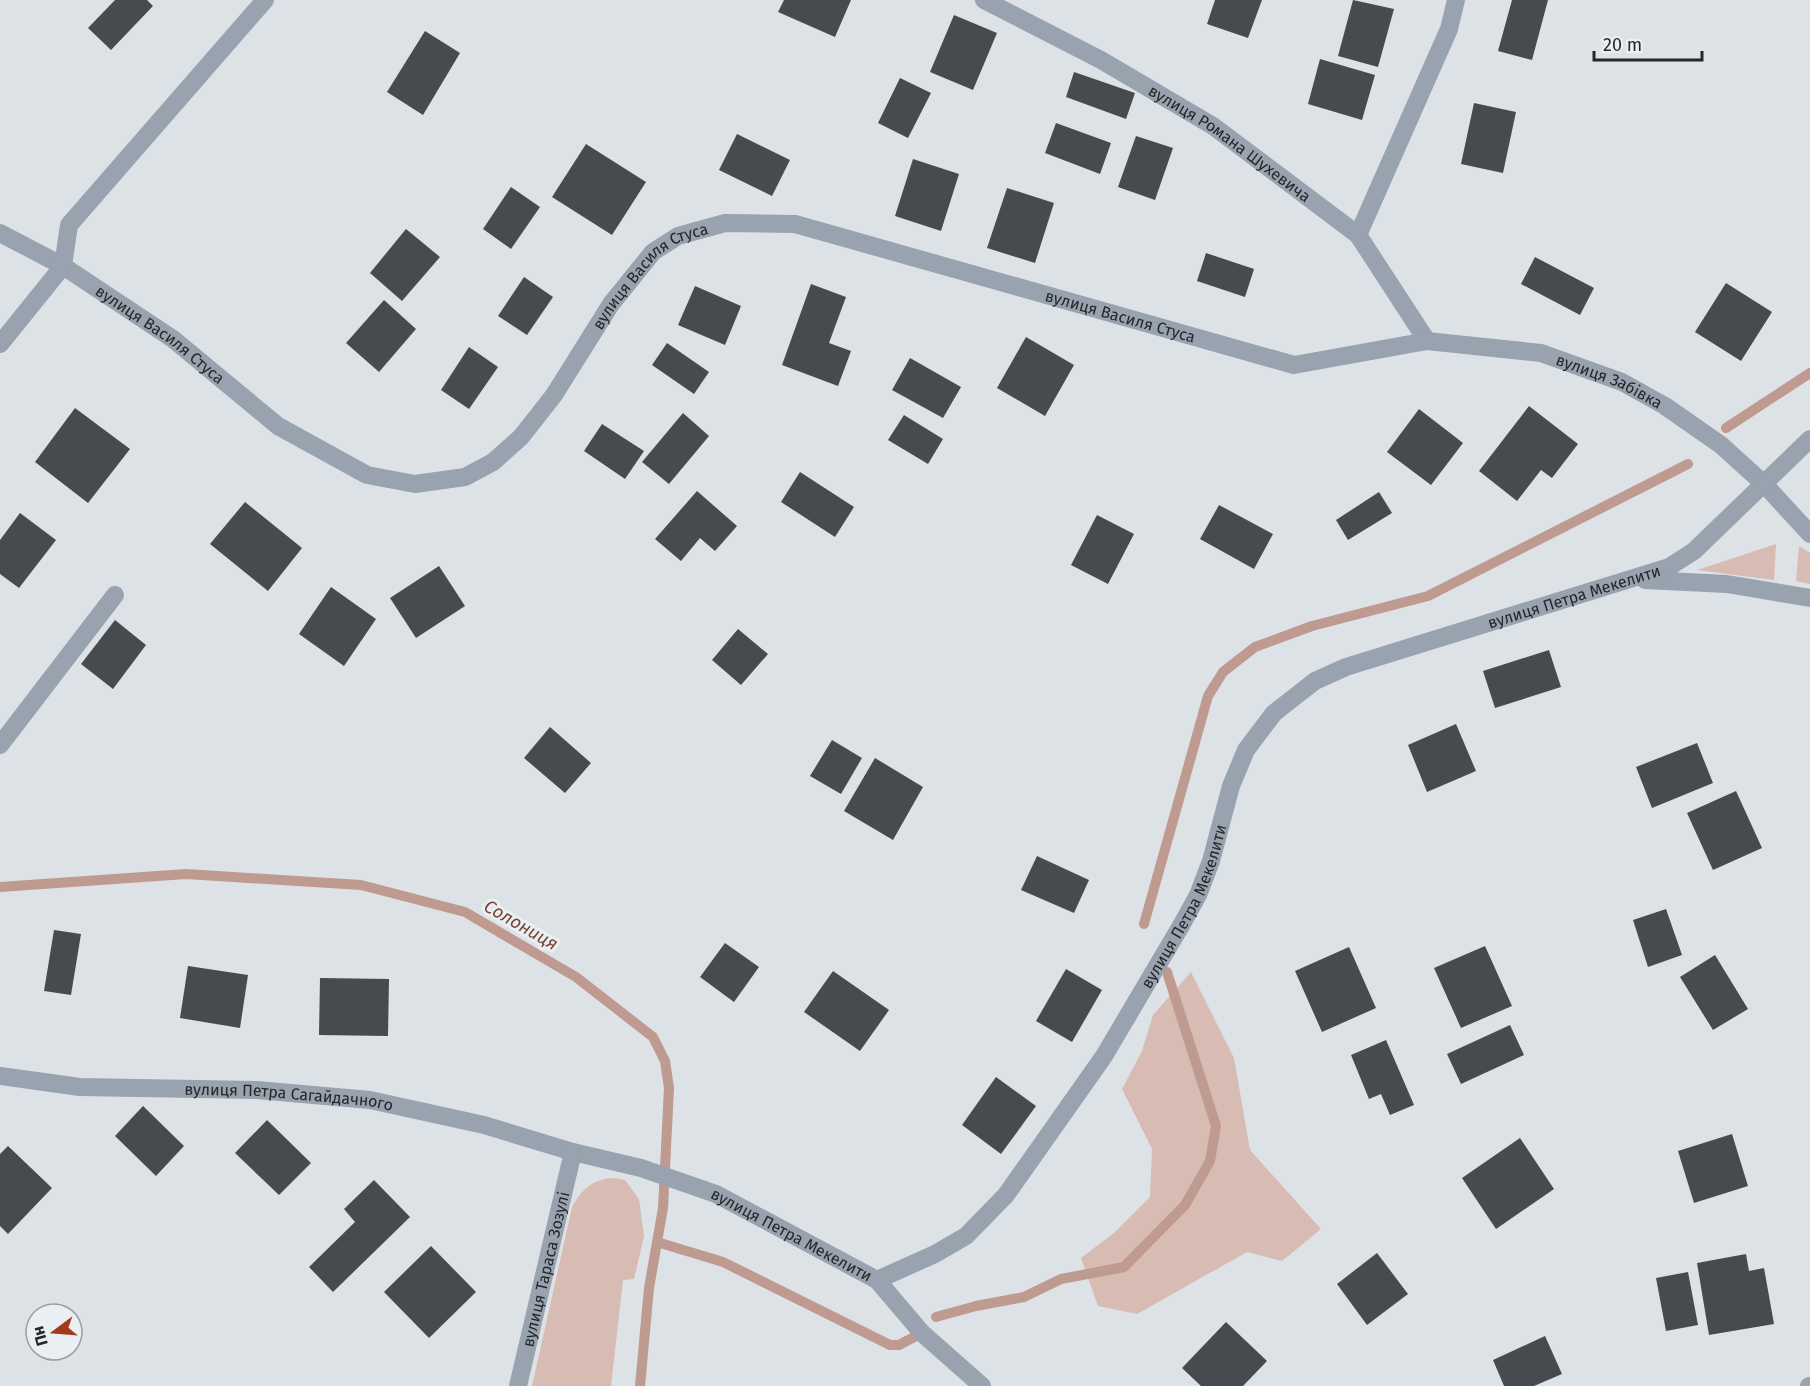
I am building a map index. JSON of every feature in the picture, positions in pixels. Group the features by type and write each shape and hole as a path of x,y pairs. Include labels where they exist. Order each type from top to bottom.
{"street":[{"path":"0,344 63,266 69,225 265,0"},
{"name":"вулиця Романа Шухевича","path":"984,0 1101,60 1213,126 1358,235 1427,341"},
{"path":"1358,235 1449,29 1456,0"},
{"name":"вулиця Василя Стуса","path":"0,233 63,266 173,339 278,426 367,475 416,484 465,477 493,462 521,437 554,395 611,304 653,252 678,236 725,223 795,224 1294,365 1427,341"},
{"name":"вулиця Забівка","path":"1427,341 1541,353 1622,382 1665,406 1702,432 1765,485 1810,534"},
{"name":"вулиця Петра Мекелити","path":"573,1152 640,1168 716,1194 877,1280 935,1254 966,1236 1006,1195 1110,1046 1198,895 1211,861 1235,777 1246,750 1274,713 1315,681 1346,667 1670,567 1694,551 1765,485 1810,439"},
{"path":"1632,580 1727,584 1810,598"},
{"path":"0,745 115,595"},
{"name":"вулиця Петра Сагайдачного","path":"0,1076 80,1087 257,1090 370,1100 484,1125 573,1152"},
{"name":"вулиця Тараса Зозулі","path":"518,1386 573,1152"},
{"path":"877,1280 922,1333 982,1386"}],"shaded area":[{"path":"1776,544 1774,580 1697,570"},
{"path":"1799,546 1810,553 1810,584 1796,581"},
{"path":"1191,972 1234,1058 1250,1150 1321,1229 1282,1261 1247,1252 1137,1314 1098,1306 1081,1258 1114,1233 1150,1197 1152,1149 1122,1089 1142,1051 1153,1015"},
{"path":"614,1178 625,1180 639,1199 644,1236 634,1279 623,1280 611,1386 532,1386 572,1207 589,1186 600,1180"}],"building":[{"path":"115,0 147,0 153,6 111,50 88,28"},
{"path":"784,0 851,0 835,37 778,12"},
{"path":"1215,0 1262,0 1248,38 1207,24"},
{"path":"1353,0 1394,9 1378,67 1338,56"},
{"path":"1512,0 1548,0 1532,60 1498,51"},
{"path":"954,15 997,33 973,90 930,72"},
{"path":"425,31 460,53 423,115 387,92"},
{"path":"1320,59 1375,75 1362,120 1308,104"},
{"path":"1074,72 1135,93 1126,119 1066,97"},
{"path":"900,78 931,93 908,138 878,123"},
{"path":"1474,103 1516,112 1503,173 1461,164"},
{"path":"1056,123 1111,143 1100,174 1045,153"},
{"path":"737,134 790,160 772,196 719,170"},
{"path":"1136,136 1173,148 1155,200 1118,187"},
{"path":"586,144 646,182 612,235 552,197"},
{"path":"913,159 959,174 941,231 895,216"},
{"path":"511,187 540,207 511,249 483,229"},
{"path":"1007,188 1054,203 1035,263 987,248"},
{"path":"406,229 440,257 402,301 370,273"},
{"path":"1206,253 1254,269 1245,297 1197,281"},
{"path":"1535,257 1594,288 1580,315 1521,284"},
{"path":"524,277 553,297 527,335 498,316"},
{"path":"1726,283 1772,312 1741,361 1695,332"},
{"path":"811,284 846,297 829,343 851,351 838,386 782,365"},
{"path":"695,286 741,306 725,345 678,325"},
{"path":"384,300 416,329 379,372 346,343"},
{"path":"1026,337 1074,365 1045,416 997,388"},
{"path":"667,343 709,372 694,394 652,365"},
{"path":"469,347 498,367 469,409 441,390"},
{"path":"910,358 961,387 943,418 892,390"},
{"path":"1529,406 1578,444 1552,478 1541,470 1517,501 1479,471"},
{"path":"75,408 130,449 88,503 35,462"},
{"path":"1419,409 1463,443 1431,485 1387,452"},
{"path":"683,413 709,436 669,484 642,462"},
{"path":"904,415 943,439 928,464 888,440"},
{"path":"602,424 644,451 625,479 584,451"},
{"path":"800,472 854,507 835,537 781,502"},
{"path":"697,491 737,526 715,551 700,538 681,561 655,539"},
{"path":"1379,492 1392,513 1348,540 1336,520"},
{"path":"245,502 302,548 268,591 210,544"},
{"path":"1219,505 1273,534 1254,569 1200,539"},
{"path":"20,513 56,540 19,588 0,574 0,540"},
{"path":"1097,515 1134,534 1108,584 1071,565"},
{"path":"439,566 465,606 416,638 390,598"},
{"path":"331,587 376,619 344,666 299,634"},
{"path":"115,620 146,645 113,689 81,664"},
{"path":"738,629 768,654 741,685 712,660"},
{"path":"1549,650 1561,687 1495,708 1483,671"},
{"path":"1456,724 1476,771 1427,792 1408,745"},
{"path":"550,727 591,763 565,793 524,758"},
{"path":"832,740 862,758 841,794 810,776"},
{"path":"1697,743 1713,783 1652,808 1636,767"},
{"path":"875,758 923,787 893,840 844,811"},
{"path":"1736,791 1762,848 1713,870 1687,813"},
{"path":"1037,856 1089,880 1074,913 1021,890"},
{"path":"1666,909 1682,955 1648,967 1633,920"},
{"path":"54,930 81,934 71,995 44,991"},
{"path":"725,943 759,967 734,1002 700,977"},
{"path":"1485,946 1512,1006 1461,1028 1434,968"},
{"path":"1349,947 1376,1008 1322,1032 1295,971"},
{"path":"1715,955 1748,1009 1713,1030 1680,977"},
{"path":"188,966 248,975 240,1028 180,1018"},
{"path":"1066,969 1102,990 1072,1042 1036,1021"},
{"path":"833,971 889,1010 860,1051 804,1012"},
{"path":"320,978 389,979 388,1036 319,1035"},
{"path":"1510,1025 1524,1055 1461,1084 1447,1054"},
{"path":"1386,1040 1414,1105 1390,1115 1381,1094 1369,1099 1351,1055"},
{"path":"996,1077 1036,1106 1001,1154 962,1125"},
{"path":"143,1106 184,1146 156,1176 115,1136"},
{"path":"267,1120 311,1163 279,1195 235,1153"},
{"path":"1732,1134 1748,1186 1694,1203 1678,1151"},
{"path":"1520,1138 1554,1189 1496,1229 1462,1178"},
{"path":"8,1146 52,1188 8,1234 0,1226 0,1154"},
{"path":"374,1180 410,1217 333,1292 309,1267 355,1222 344,1209"},
{"path":"431,1246 476,1292 429,1338 384,1292"},
{"path":"1377,1253 1408,1294 1367,1325 1337,1284"},
{"path":"1746,1254 1749,1271 1764,1268 1774,1324 1709,1335 1697,1263"},
{"path":"1688,1272 1698,1325 1666,1331 1656,1278"},
{"path":"1226,1322 1267,1361 1243,1386 1201,1386 1182,1368"},
{"path":"1545,1336 1562,1374 1534,1386 1504,1386 1493,1360"}],"waterway":[{"path":"1726,428 1810,373"},
{"path":"1144,924 1208,696 1223,672 1255,647 1312,626 1428,596 1688,464"},
{"name":"Солониця","path":"0,887 186,874 361,885 465,912 576,977 653,1037 665,1061 669,1088 663,1208 649,1288 640,1386"},
{"path":"936,1317 976,1306 1024,1297 1061,1279 1124,1267 1185,1205 1210,1161 1216,1126 1167,972"},
{"path":"657,1242 723,1262 890,1345 899,1345 918,1335"}]}
